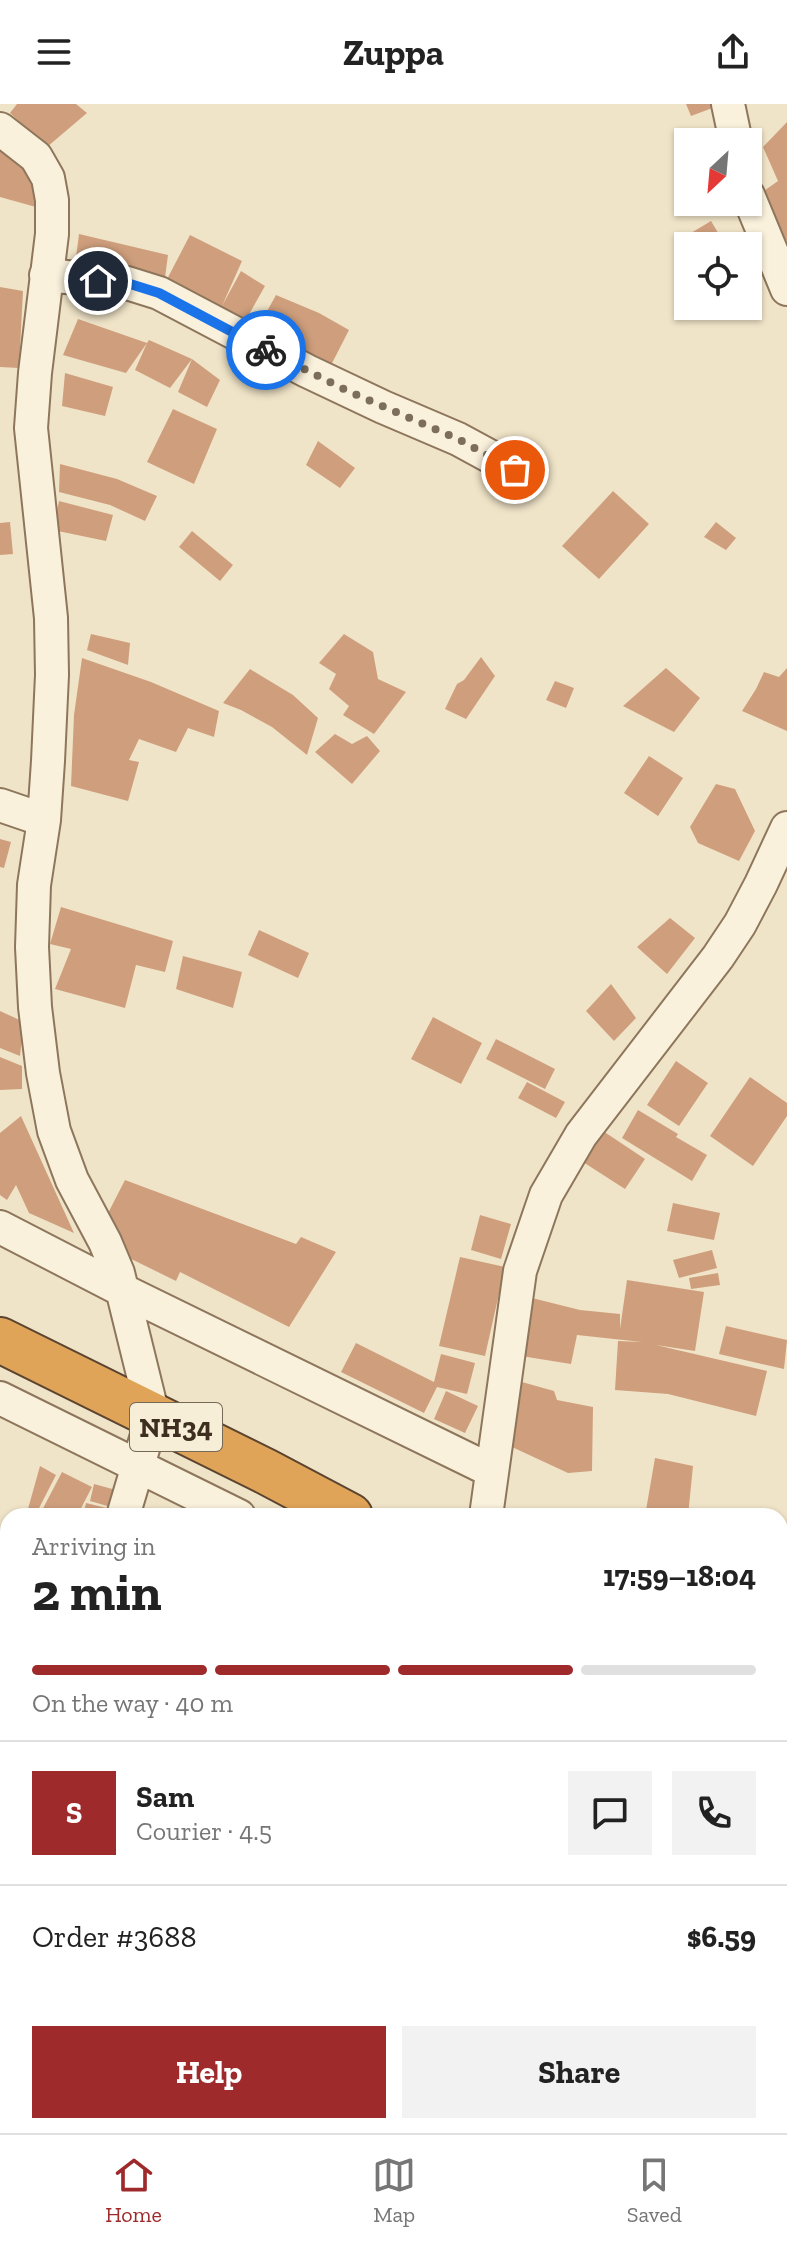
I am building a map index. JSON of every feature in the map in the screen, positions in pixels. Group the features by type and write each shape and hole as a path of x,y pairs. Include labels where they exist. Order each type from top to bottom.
{"highway":[{"name":"NH34","path":"0,1340 334,1508"}],"street":[{"path":"728,104 733,128"},
{"path":"0,129 36,157 48,178 52,200 52,234 31,428 51,618 52,675 44,820 34,885 32,947 35,1007 54,1131 72,1180 118,1273 153,1415 125,1508"},
{"path":"757,216 787,289"},
{"path":"46,275 127,283 159,293 307,371 458,439 515,470"},
{"path":"0,805 44,820"},
{"path":"490,1508 492,1471 520,1271 546,1195 581,1135 740,924 774,886 787,828"},
{"path":"0,1227 492,1471"},
{"path":"0,1398 223,1508"}],"building":[{"path":"17,104 76,104 87,113 47,147 10,113"},
{"path":"686,104 714,104 715,107 691,116"},
{"path":"787,122 787,242 762,195 778,181 763,147"},
{"path":"8,149 40,186 43,209 0,197 0,152"},
{"path":"711,221 718,232 693,232"},
{"path":"79,234 168,255 164,285 190,235 242,261 222,306 241,271 265,286 243,325 75,266"},
{"path":"0,287 23,291 19,368 0,367"},
{"path":"276,295 349,330 326,375 254,335"},
{"path":"78,319 147,343 126,373 63,355"},
{"path":"149,340 192,359 170,388 135,370"},
{"path":"192,359 220,380 207,407 178,392"},
{"path":"65,373 113,387 105,416 62,406"},
{"path":"173,409 217,429 194,484 147,462"},
{"path":"318,441 355,468 340,488 306,465"},
{"path":"60,464 117,479 157,496 145,521 110,505 59,492"},
{"path":"613,491 649,524 599,579 562,546"},
{"path":"59,501 113,515 106,541 53,530"},
{"path":"10,522 13,554 0,555 0,523"},
{"path":"716,522 736,538 726,550 704,537"},
{"path":"192,531 233,565 220,581 179,547"},
{"path":"91,634 130,643 128,665 87,650"},
{"path":"344,634 373,652 378,679 406,692 374,734 343,715 349,706 329,689 336,674 319,663"},
{"path":"481,657 495,676 466,719 445,709 457,684 464,680"},
{"path":"82,658 151,682 219,711 214,737 188,728 176,752 139,739 129,760 139,762 128,801 71,786 74,715"},
{"path":"666,668 700,698 674,732 623,706"},
{"path":"787,668 787,731 742,711 764,672 779,677"},
{"path":"250,669 293,695 318,718 307,755 272,727 223,703"},
{"path":"555,681 574,688 566,708 546,700"},
{"path":"335,734 352,744 367,736 380,751 352,784 315,752"},
{"path":"649,756 683,778 658,816 624,793"},
{"path":"716,784 735,789 755,831 739,861 698,843 690,827"},
{"path":"0,839 11,842 4,868 0,867"},
{"path":"61,907 173,941 165,972 136,965 125,1008 55,989 71,949 50,944"},
{"path":"670,918 695,938 667,974 637,947"},
{"path":"259,930 309,953 298,978 248,955"},
{"path":"183,956 242,972 233,1008 176,989"},
{"path":"611,984 636,1018 614,1041 586,1011"},
{"path":"0,1011 24,1022 20,1056 0,1048"},
{"path":"433,1017 482,1043 461,1084 411,1059"},
{"path":"496,1039 555,1069 545,1089 486,1059"},
{"path":"0,1057 22,1066 22,1089 0,1090"},
{"path":"676,1061 708,1083 679,1126 647,1105"},
{"path":"750,1077 787,1103 787,1116 753,1166 710,1136"},
{"path":"527,1082 565,1102 556,1118 518,1098"},
{"path":"638,1110 707,1155 692,1181 622,1138"},
{"path":"21,1116 74,1233 29,1213 16,1185 7,1200 0,1195 0,1133"},
{"path":"603,1131 645,1159 625,1189 583,1162"},
{"path":"125,1180 296,1244 301,1237 336,1252 289,1327 180,1272 176,1281 117,1252 106,1217"},
{"path":"673,1203 720,1213 714,1240 667,1231"},
{"path":"480,1215 511,1224 501,1259 471,1250"},
{"path":"712,1250 717,1268 679,1278 673,1260"},
{"path":"460,1257 505,1267 485,1356 439,1346"},
{"path":"718,1273 720,1285 691,1289 689,1278"},
{"path":"627,1280 704,1292 695,1351 656,1345 767,1371 756,1416 668,1394 615,1390 618,1341 642,1342 577,1335 571,1364 521,1356 532,1298 580,1310 620,1314 620,1329"},
{"path":"726,1326 787,1340 784,1369 719,1354"},
{"path":"356,1343 434,1382 441,1354 475,1363 467,1394 437,1387 424,1413 341,1372"},
{"path":"522,1382 554,1391 557,1400 593,1407 592,1471 568,1473 512,1447"},
{"path":"446,1391 478,1406 465,1433 434,1419"},
{"path":"655,1458 693,1466 689,1508 646,1508"},
{"path":"40,1466 56,1475 39,1508 28,1508"},
{"path":"62,1472 92,1487 81,1508 43,1508"},
{"path":"94,1484 116,1490 118,1508 114,1508 90,1501"},
{"path":"86,1503 107,1508 85,1508"}],"way so far":[{"path":"266,350 348,391 458,439 515,470"}],"route":[{"path":"98,281 127,283 159,293 266,350"}]}
